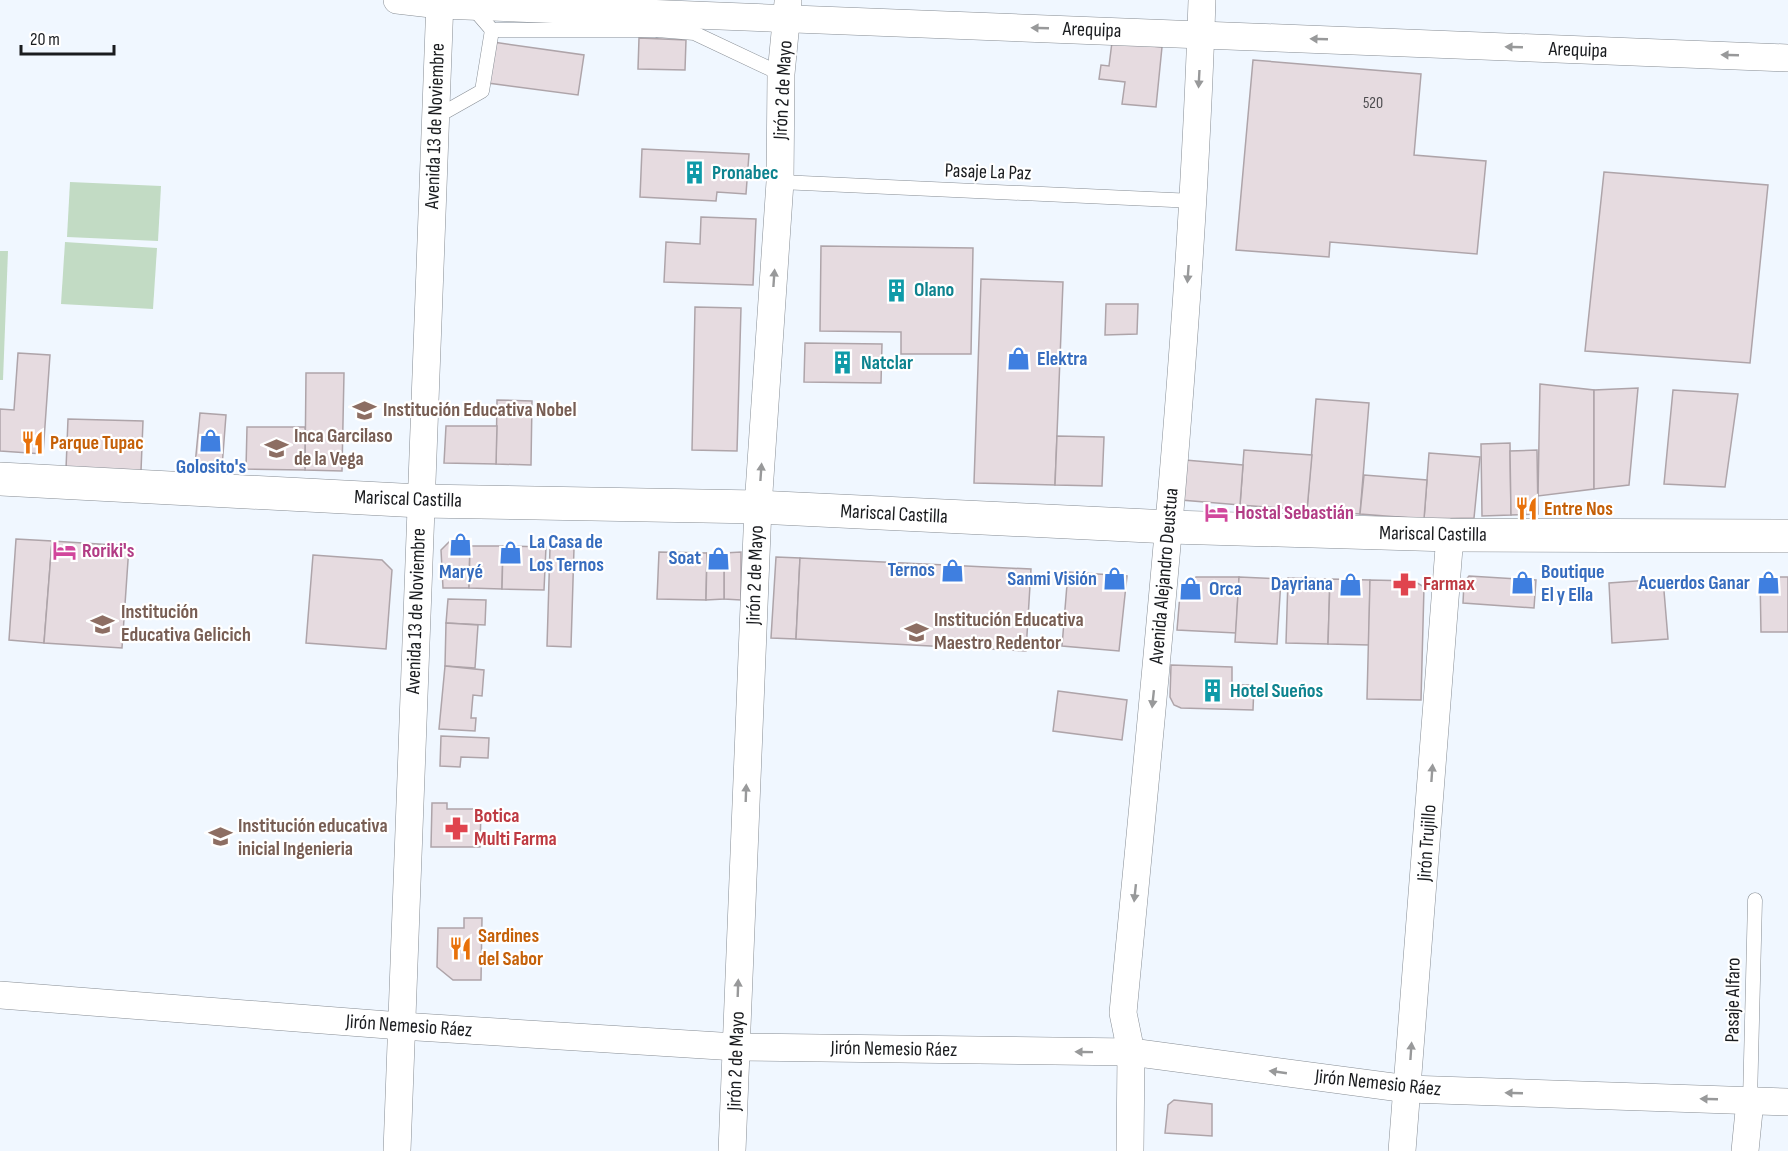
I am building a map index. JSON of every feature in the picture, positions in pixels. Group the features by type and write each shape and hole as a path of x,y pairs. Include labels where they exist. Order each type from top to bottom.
{"highway":[{"name":"Mariscal Castilla","path":"0,479 420,501 758,507 1170,527 1450,535 1788,536"}],"street":[{"name":"Arequipa","path":"397,0 667,22 788,9 1201,35 1788,58"},
{"name":"Avenida Alejandro Deustua","path":"1130,1151 1131,1052 1123,1013 1170,527 1194,201 1202,0"},
{"name":"Avenida 13 de Noviembre","path":"398,1151 440,3"},
{"name":"Jirón 2 de Mayo","path":"732,1151 758,507 780,182 782,74 788,9"},
{"name":"Jirón Trujillo","path":"1402,1151 1450,535"},
{"name":"Jirón Nemesio Ráez","path":"0,995 401,1026 736,1047 1131,1052 1408,1089 1788,1102"},
{"path":"1745,1151 1750,1101"}],"lane":[{"path":"471,6 492,30"},
{"path":"492,30 667,22 782,74"},
{"path":"436,117 482,91 492,30"},
{"name":"Pasaje La Paz","path":"780,182 1194,201"},
{"name":"Pasaje Alfaro","path":"1750,1101 1755,900"}],"green space":[{"path":"70,182 161,186 158,241 67,237"},
{"path":"65,242 157,248 153,309 61,304"},
{"path":"0,251 8,251 3,380 0,380"}],"building":[{"path":"639,38 686,40 685,70 638,69"},
{"path":"493,42 584,55 578,95 488,83"},
{"path":"1112,42 1162,47 1156,107 1122,104 1125,82 1099,79 1101,65 1109,66"},
{"path":"1253,60 1421,74 1414,155 1486,161 1477,254 1330,242 1329,257 1236,250"},
{"name":"Pronabec","path":"642,149 749,154 746,194 717,192 716,201 640,197"},
{"path":"1604,172 1768,185 1750,363 1585,351"},
{"path":"701,217 756,219 753,285 664,282 666,242 700,244"},
{"name":"Olano","path":"821,246 973,248 971,354 901,354 901,332 820,331"},
{"name":"Elektra","path":"981,279 1063,282 1055,485 974,483"},
{"path":"1106,304 1138,304 1137,334 1105,335"},
{"path":"695,307 741,308 737,451 692,450"},
{"name":"Natclar","path":"805,343 882,344 881,383 804,382"},
{"path":"18,353 50,355 43,454 0,451 0,409 14,410"},
{"path":"306,373 344,373 342,471 305,470"},
{"path":"1540,384 1594,390 1594,489 1538,496"},
{"path":"1638,388 1629,485 1594,489 1594,390"},
{"path":"1673,390 1738,394 1725,487 1664,484"},
{"path":"1316,399 1369,403 1360,514 1307,510"},
{"path":"497,400 532,401 531,465 496,464"},
{"name":"Golosito's","path":"200,413 226,415 222,467 195,465"},
{"path":"68,419 143,421 141,471 66,469"},
{"path":"446,426 497,426 496,464 444,463"},
{"name":"Inca Garcilaso de la Vega","path":"247,427 305,427 305,470 246,469"},
{"path":"1057,436 1104,437 1102,486 1055,485"},
{"path":"1510,443 1511,515 1482,516 1481,444"},
{"path":"1244,450 1312,455 1307,510 1240,505"},
{"path":"1537,450 1538,514 1511,515 1510,451"},
{"path":"1429,453 1480,457 1474,518 1424,519"},
{"path":"1185,460 1243,465 1240,505 1181,500"},
{"path":"1364,475 1427,480 1424,519 1360,514"},
{"path":"16,539 52,541 44,643 9,640"},
{"path":"52,541 129,546 122,648 44,643"},
{"path":"470,541 469,588 443,588 441,550 449,542"},
{"path":"470,546 503,546 502,589 469,588"},
{"path":"503,546 546,547 544,590 502,589"},
{"path":"550,547 574,548 571,647 547,646"},
{"path":"659,552 707,553 706,600 657,599"},
{"path":"741,552 741,600 724,599 724,553"},
{"path":"707,553 724,553 724,599 706,600"},
{"path":"313,555 382,560 392,570 386,649 306,643"},
{"path":"776,557 800,558 796,639 771,638"},
{"path":"800,558 1031,569 1026,651 796,639"},
{"path":"1068,572 1127,576 1119,651 1062,646"},
{"path":"1469,576 1536,580 1534,608 1463,603 1464,582"},
{"path":"1196,577 1239,577 1236,633 1177,630 1180,594"},
{"path":"1239,577 1281,579 1277,644 1235,642"},
{"path":"1760,577 1788,577 1788,632 1761,632"},
{"path":"1288,578 1330,579 1328,644 1286,643"},
{"path":"1330,579 1370,580 1369,645 1328,644"},
{"path":"1663,579 1668,639 1612,643 1609,583"},
{"path":"1370,580 1414,581 1424,587 1421,700 1367,699"},
{"path":"448,599 486,600 485,625 446,623"},
{"path":"446,623 478,625 475,668 445,666"},
{"name":"Hotel Sueños","path":"1171,665 1232,667 1232,685 1254,685 1253,710 1181,708 1174,705 1170,697"},
{"path":"445,666 484,670 482,696 473,695 471,718 476,718 475,731 439,729"},
{"path":"1058,691 1127,700 1122,740 1053,731"},
{"path":"441,736 489,738 488,758 461,757 460,767 440,766"},
{"name":"Botica Multi Farma","path":"432,803 447,803 447,809 481,809 480,847 431,847"},
{"name":"Sardines del Sabor","path":"464,918 482,918 481,980 453,980 437,967 438,928 464,928"},
{"path":"1174,1100 1212,1104 1212,1136 1165,1133 1168,1105"}],"place":[{"name":"Pronabec","path":"694,173"},
{"name":"Olano","path":"896,290"},
{"name":"Elektra","path":"1019,359"},
{"name":"Natclar","path":"843,363"},
{"name":"Institución Educativa Nobel","path":"365,410"},
{"name":"Golosito's","path":"211,440"},
{"name":"Parque Tupac","path":"32,443"},
{"name":"Inca Garcilaso de la Vega","path":"276,448"},
{"name":"Entre Nos","path":"1526,509"},
{"name":"Hostal Sebastián","path":"1217,513"},
{"name":"Maryé","path":"461,545"},
{"name":"Roriki's","path":"64,551"},
{"name":"La Casa de Los Ternos","path":"511,553"},
{"name":"Soat","path":"719,558"},
{"name":"Ternos","path":"953,570"},
{"name":"Sanmi Visión","path":"1115,579"},
{"name":"Boutique El y Ella","path":"1523,583"},
{"name":"Acuerdos Ganar","path":"1768,583"},
{"name":"Dayriana","path":"1351,584"},
{"name":"Farmax","path":"1405,584"},
{"name":"Orca","path":"1191,589"},
{"name":"Institución Educativa Gelicich","path":"103,624"},
{"name":"Institución Educativa Maestro Redentor","path":"916,632"},
{"name":"Hotel Sueños","path":"1212,691"},
{"name":"Botica Multi Farma","path":"456,828"},
{"name":"Institución educativa inicial Ingenieria","path":"220,837"},
{"name":"Sardines del Sabor","path":"460,948"}]}
